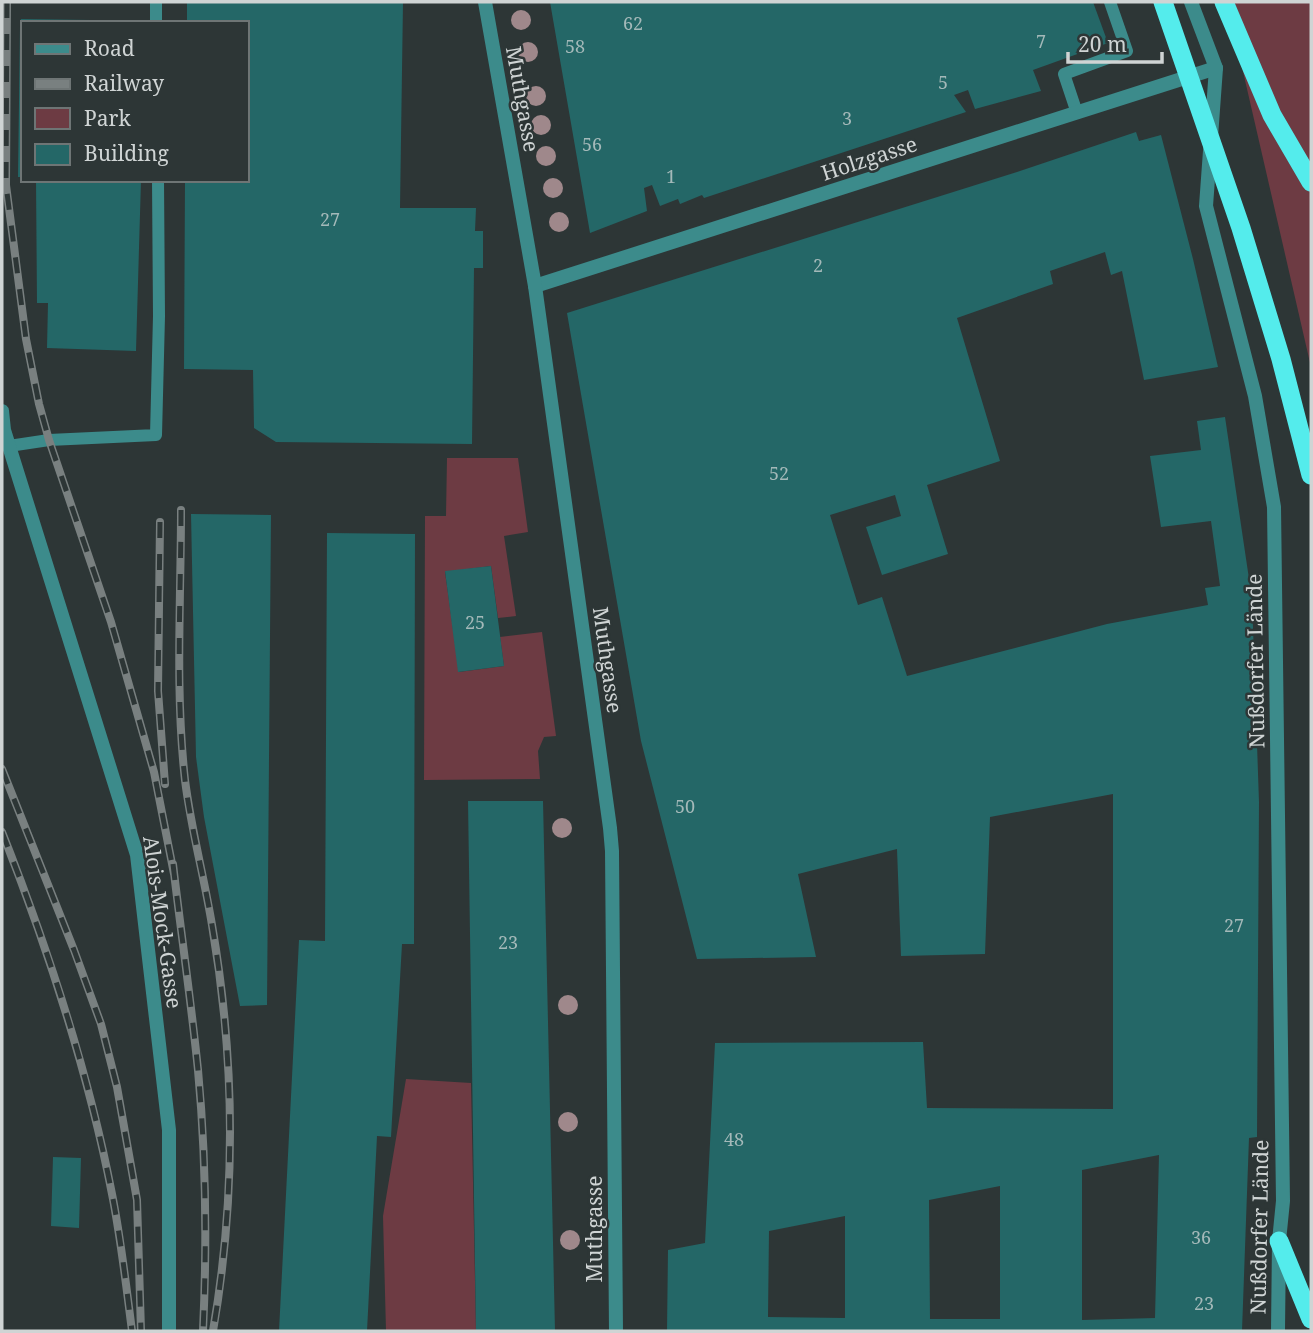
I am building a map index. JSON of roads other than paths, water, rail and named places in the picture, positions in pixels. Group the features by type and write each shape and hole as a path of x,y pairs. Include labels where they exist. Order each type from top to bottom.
{"highway":[{"path":"1163,2 1241,228 1281,359 1311,475"},
{"path":"1224,2 1272,115 1311,182"},
{"path":"1279,1241 1311,1319"}],"street":[{"name":"Muthgasse","path":"485,2 535,286 612,851 616,1331"},
{"name":"Nußdorfer Lände","path":"1191,2 1216,68 1206,206 1255,396 1274,507 1283,1201 1279,1241 1278,1331"},
{"name":"Holzgasse","path":"535,286 1216,68"},
{"name":"Alois-Mock-Gasse","path":"2,411 4,430 137,855 169,1130 169,1331"}],"lane":[{"path":"156,2 156,21"},
{"path":"1077,113 1064,74 1127,51 1110,2"},
{"path":"9,446 49,440 156,435 158,182"}],"railway":[{"path":"7,2 6,185 26,339 49,440 111,622 154,772 174,874"},
{"path":"181,510 179,679 182,746 185,780 220,975 230,1128 226,1230 213,1331"},
{"path":"160,522 158,691 165,784"},
{"path":"2,769 101,1024 117,1087 137,1200 141,1331"},
{"path":"2,832 51,965 91,1102 115,1211 132,1331"},
{"path":"173,864 201,1102 205,1200 203,1331"}]}
